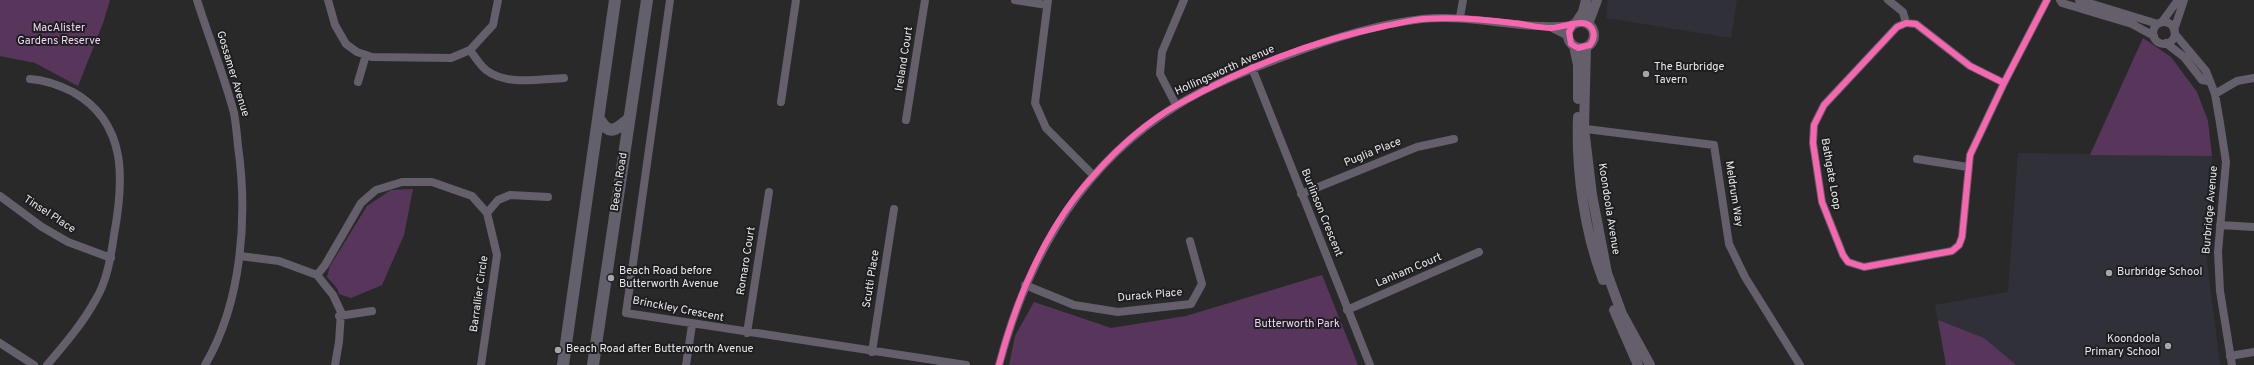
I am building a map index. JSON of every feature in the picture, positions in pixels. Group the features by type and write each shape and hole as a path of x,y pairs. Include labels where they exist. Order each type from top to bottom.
{"main road":[{"path":"563,365 616,0"},
{"name":"Beach Road","path":"593,365 647,0"},
{"path":"599,118 604,127 609,130 616,130 629,118"}],"street":[{"name":"Gossamer Avenue","path":"197,0 234,114 242,172 244,225 240,256 227,310 211,355 205,365"},
{"path":"328,0 335,25 346,44 357,52 372,57 451,58 470,50 492,24 498,0"},
{"name":"Brinckley Crescent","path":"670,0 626,314 966,365"},
{"path":"781,102 796,0"},
{"name":"Ireland Court","path":"906,120 925,0"},
{"path":"1015,0 1048,2 1035,103 1046,128 1093,175"},
{"path":"1176,105 1160,74 1162,52 1184,0"},
{"path":"1460,17 1463,0"},
{"path":"1586,0 1568,36 1574,46 1586,47 1594,38 1593,30 1588,24"},
{"path":"1588,24 1596,0"},
{"path":"1888,0 1903,12 1906,23 1916,24 1970,66 2004,83"},
{"name":"Bathgate Loop","path":"1906,23 1897,27 1824,105 1814,125 1813,143 1822,202 1843,254 1848,262 1864,267 1952,251 1959,245 1962,237 1970,154 2004,83 2048,0"},
{"path":"2060,0 2062,3 2132,24 2154,36 2160,43 2166,43 2172,40 2184,0"},
{"path":"2079,0 2160,23 2169,23 2175,32"},
{"path":"2154,36 2154,29 2178,0"},
{"name":"Hollingsworth Avenue","path":"999,365 1009,326 1025,286 1051,232 1093,175 1121,148 1176,105 1252,68 1314,45 1358,32 1421,19 1460,17 1551,28 1575,24"},
{"path":"1575,24 1588,24"},
{"name":"Hollingsworth Avenue","path":"1551,28 1568,36"},
{"name":"Burbridge Avenue","path":"2175,32 2206,71 2208,81 2215,94 2226,162 2218,252 2220,291 2232,365"},
{"name":"Burbridge Avenue","path":"2166,43 2184,57 2202,80 2208,81"},
{"name":"Koondoola Avenue","path":"1574,46 1578,65 1582,190 1592,245 1616,316 1638,365"},
{"name":"Koondoola Avenue","path":"1586,47 1581,128 1607,273 1622,314 1650,365"},
{"path":"470,50 486,70 501,78 526,80 564,78"},
{"path":"358,82 366,55"},
{"name":"Burlinson Crescent","path":"1252,68 1370,365"},
{"path":"2215,94 2237,81 2254,78"},
{"path":"30,79 43,80 82,97 104,118 110,128 115,145 121,190 110,258 97,298 67,341 47,365"},
{"name":"Meldrum Way","path":"1581,128 1714,145 1729,244 1745,277 1800,365"},
{"name":"Puglia Place","path":"1301,194 1418,147 1454,139"},
{"path":"1917,159 1968,167"},
{"name":"Barrallier Circle","path":"317,275 325,265 361,203 376,190 402,182 432,182 472,196 487,213 497,256 481,365"},
{"name":"Romaro Court","path":"747,333 769,192"},
{"path":"487,213 498,200 510,195 548,197"},
{"name":"Tinsel Place","path":"0,196 42,227 68,242 110,258"},
{"name":"Scutti Place","path":"872,352 894,209"},
{"path":"2220,225 2254,227"},
{"name":"Durack Place","path":"1025,286 1074,305 1118,312 1191,304 1202,284 1190,241"},
{"name":"Lanham Court","path":"1348,310 1479,252"},
{"path":"240,256 279,261 317,275 333,295 341,312 339,342 335,365"},
{"path":"340,316 372,311"},
{"path":"686,365 692,325"},
{"path":"0,343 34,365"},
{"path":"2230,356 2254,352"}],"shaded area":[{"path":"1608,0 1737,0 1731,38 1606,18"},
{"name":"Burbridge School","path":"2018,153 2212,156 2206,254 2220,365 1946,365 1935,305 2008,292"}],"green space":[{"name":"MacAlister Gardens Reserve","path":"0,0 110,0 103,23 78,86 35,63 0,56"},
{"path":"2143,38 2171,57 2197,92 2208,121 2212,156 2090,155"},
{"path":"413,189 404,235 382,285 351,298 339,294 337,288 327,277 330,266 367,206 391,190"},
{"name":"Butterworth Park","path":"1322,275 1358,365 1009,365 1015,336 1034,302 1111,328 1186,316"},
{"path":"1938,320 1984,338 2016,365 1946,365"}],"cycle path":[{"path":"2004,83 1970,66 1916,24 1906,23 1897,27 1824,105 1814,125 1813,143 1822,202 1843,255 1848,262 1864,267 1952,251 1959,245 1962,237 1970,155 2004,83 2047,0"},
{"path":"999,365 1006,339 1024,289 1047,240 1061,217 1112,155 1155,119 1177,105 1252,68 1304,48 1358,32 1408,21 1434,18 1468,19 1551,28 1581,23 1590,26 1593,31 1594,35 1590,45 1578,48 1571,44 1569,32 1573,25"}],"place":[{"name":"The Burbridge Tavern","path":"1646,74"},
{"name":"Burbridge School","path":"2109,273"},
{"name":"Beach Road before Butterworth Avenue","path":"611,278"},
{"name":"Koondoola Primary School","path":"2168,346"},
{"name":"Beach Road after Butterworth Avenue","path":"558,350"}]}
